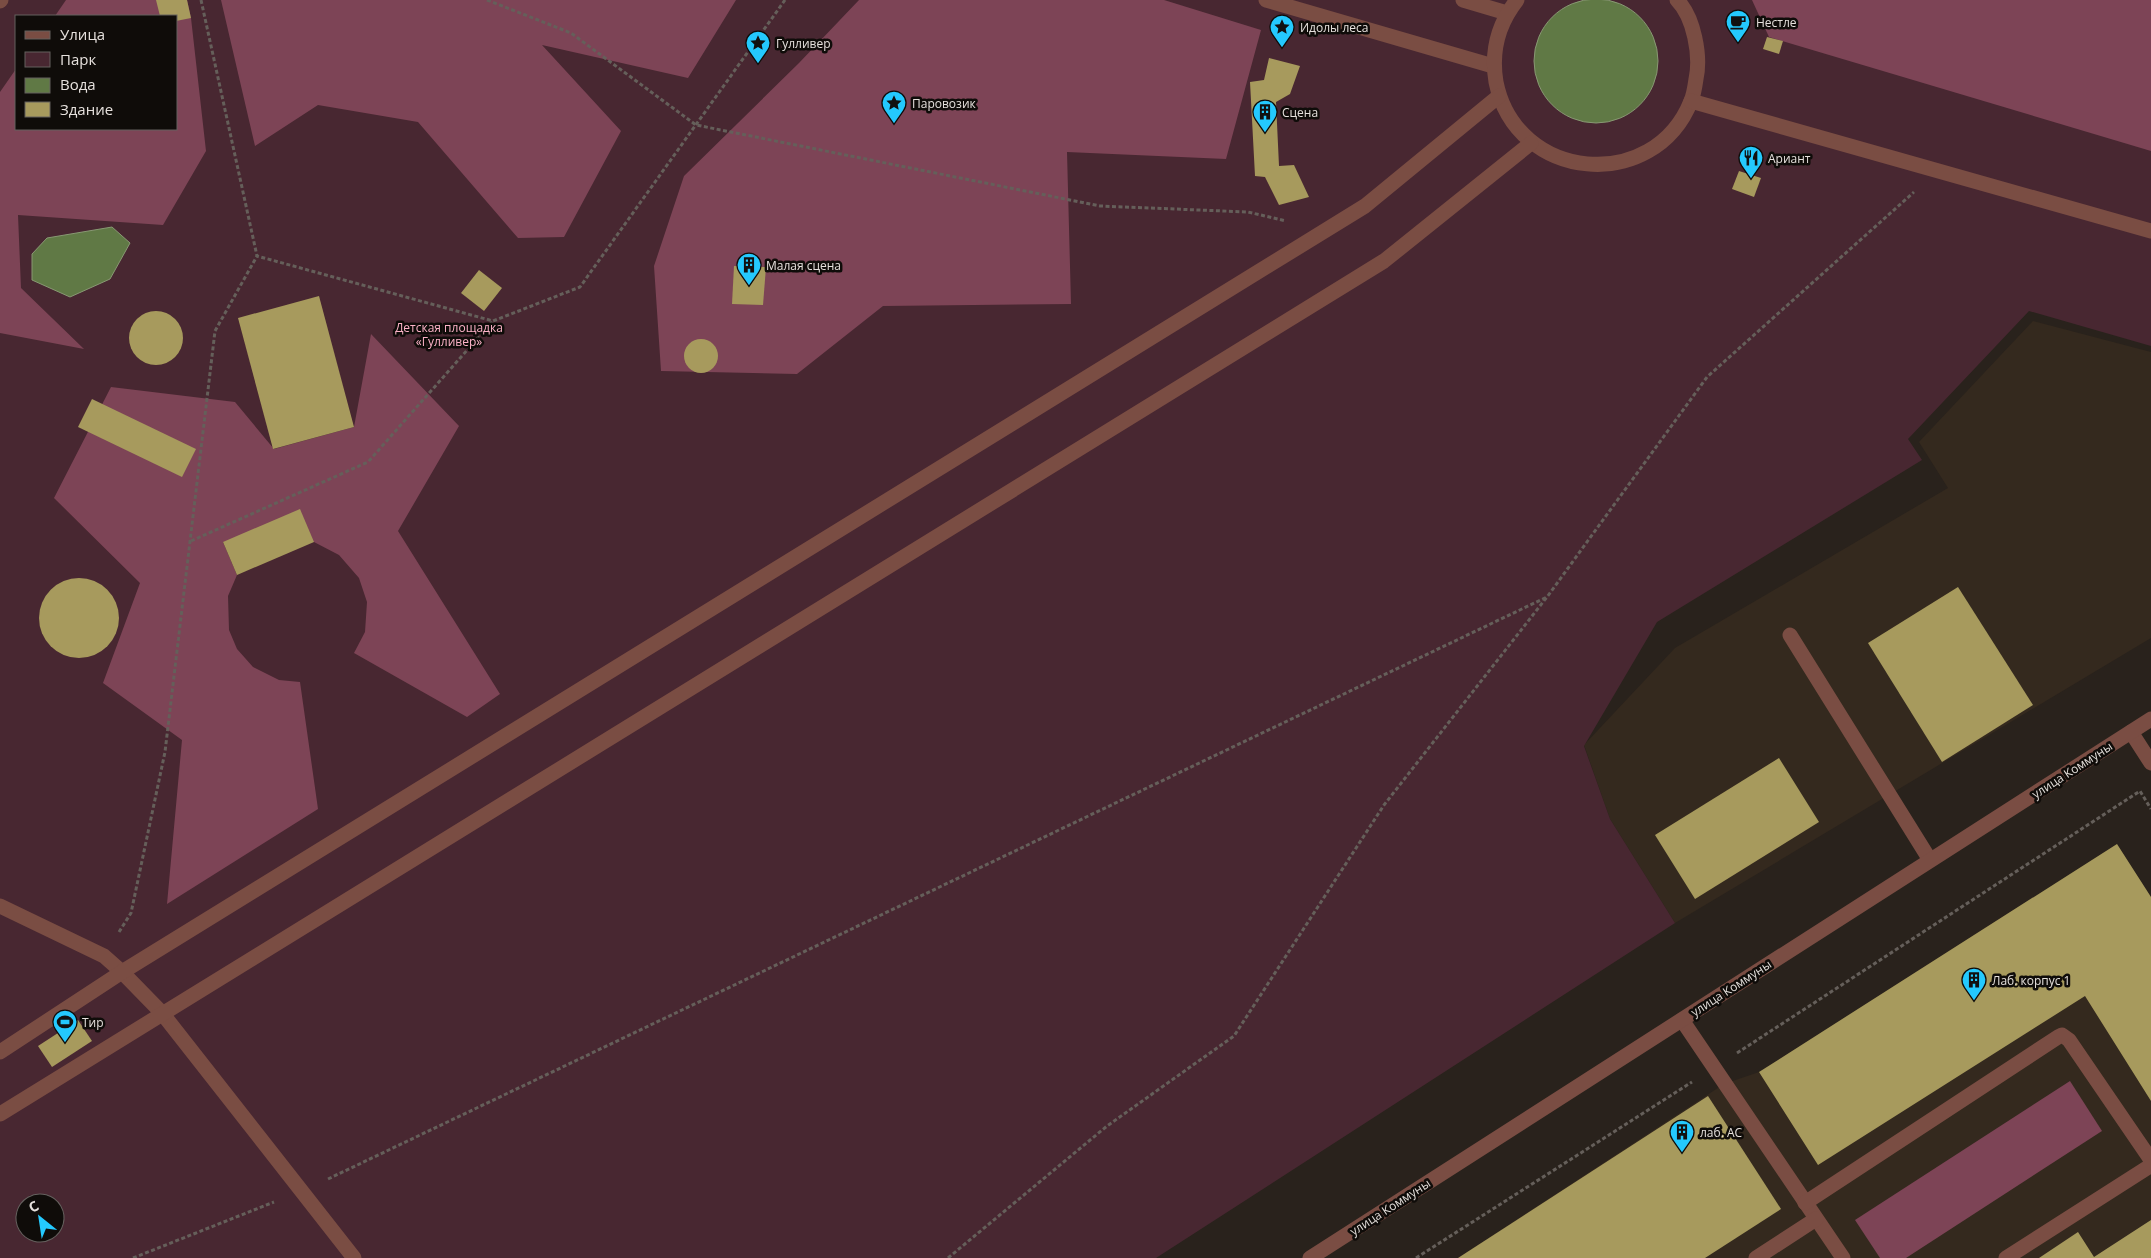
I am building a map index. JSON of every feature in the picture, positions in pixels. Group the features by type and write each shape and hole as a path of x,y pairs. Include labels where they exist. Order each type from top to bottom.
{"street":[{"path":"1266,0 1494,66"},
{"path":"1463,0 1507,13"},
{"path":"1517,0 1507,13 1496,39 1494,66 1499,96 1512,122 1531,142 1559,158 1590,165 1622,162 1651,149 1675,128 1691,101 1699,67 1695,34 1677,0"},
{"path":"0,1052 122,972 1365,206 1499,96"},
{"path":"1691,101 2151,231"},
{"path":"0,1114 1384,261 1531,142"},
{"path":"1790,635 1930,860"},
{"name":"улица Коммуны","path":"1310,1258 2151,719"},
{"path":"2131,732 2151,764"},
{"path":"0,906 104,956 122,972 162,1013 354,1258"},
{"path":"1682,1020 1843,1258"},
{"path":"1805,1203 2062,1036 2069,1040 2151,1160 2151,1166 2006,1258"},
{"path":"1756,1258 1816,1219"}],"path":[{"path":"104,956 131,913 165,752 215,331 257,256 201,0"},
{"path":"487,0 571,33 696,125 1100,206 1248,212 1326,230"},
{"path":"190,541 368,462 493,321 580,287 785,0"},
{"path":"948,1258 1107,1126 1234,1036 1384,805 1548,598 1707,377 1938,170"},
{"path":"257,256 493,321"},
{"path":"133,1258 302,1191 1548,598"},
{"path":"1416,1258 1714,1068 2140,791 2151,809"}],"shaded area":[{"path":"66,0 187,0 191,18 206,151 163,225 18,215 21,288 84,349 0,333 0,92 15,70 15,130 178,130 178,15 56,15"},
{"path":"221,0 736,0 688,78 542,45 621,131 564,237 518,238 418,122 318,105 255,146"},
{"path":"859,0 1164,0 1261,30 1226,159 1067,152 1071,304 883,306 797,374 661,371 654,266 684,176 799,63"},
{"path":"1752,0 2151,0 2151,151 1769,37"},
{"path":"2033,321 2151,352 2151,638 1675,923 1610,819 1584,745 1675,648 1948,488 1919,442"},
{"path":"371,334 459,426 398,531 500,694 467,717 354,653 365,632 367,602 359,578 339,555 314,542 223,542 237,575 228,596 229,630 237,649 253,667 279,680 300,682 318,809 167,904 182,740 103,683 140,583 54,498 111,387 235,402 274,449 354,427"},
{"path":"2117,844 2151,897 2151,1258 1458,1258 1724,1084 1759,1072"},
{"path":"2070,1081 2102,1131 1906,1258 1880,1258 1855,1220"}],"green space":[{"name":"Детская площадка «Гулливер»","path":"0,0 2151,0 2151,346 2029,311 1908,439 1922,460 1657,622 1584,746 1610,819 1675,923 1156,1258 0,1258"}],"water":[{"path":"1596,-1 1620,3 1640,17 1654,37 1658,61 1654,85 1640,105 1620,119 1596,123 1572,119 1552,105 1538,85 1534,61 1538,37 1552,17 1572,3"},
{"path":"112,227 130,243 110,279 70,297 32,280 32,254 47,238"}],"building":[{"path":"156,0 187,0 191,18 178,21 178,15 160,15"},
{"path":"1767,37 1783,41 1779,54 1763,49"},
{"name":"Сцена","path":"1269,58 1300,66 1290,94 1276,102 1279,166 1294,165 1309,197 1279,205 1265,177 1255,176 1250,82 1264,80"},
{"path":"1739,171 1761,178 1754,197 1732,189"},
{"name":"Малая сцена","path":"734,266 766,267 763,305 732,304"},
{"path":"479,270 502,288 484,311 461,293"},
{"path":"319,296 354,427 273,449 238,318"},
{"path":"156,311 166,313 175,319 181,328 183,338 181,348 175,357 166,363 156,365 146,363 137,357 131,348 129,338 131,328 137,319 146,313"},
{"path":"701,339 713,344 718,356 713,368 701,373 689,368 684,356 689,344"},
{"path":"92,399 196,449 182,477 78,427"},
{"path":"300,509 314,542 237,575 223,542"},
{"path":"79,578 94,581 107,590 116,603 119,618 116,633 107,646 94,655 79,658 64,655 51,646 42,633 39,618 42,603 51,590 64,581"},
{"path":"1958,587 2033,705 1942,762 1868,643"},
{"path":"1779,758 1819,822 1695,899 1655,835"},
{"name":"Лаб. корпус 1","path":"2117,844 2151,897 2151,1101 2085,996 1818,1165 1759,1072"},
{"name":"Тир","path":"78,1020 92,1041 52,1067 38,1046"},
{"name":"лаб. АС","path":"1708,1096 1781,1209 1705,1258 1458,1258"},
{"path":"2151,1220 2151,1258 2039,1258 2078,1232 2094,1257"}],"place":[{"name":"Нестле","path":"1738,43"},
{"name":"Идолы леса","path":"1282,48"},
{"name":"Гулливер","path":"758,64"},
{"name":"Паровозик","path":"894,124"},
{"name":"Сцена","path":"1265,133"},
{"name":"Ариант","path":"1751,179"},
{"name":"Малая сцена","path":"749,286"},
{"name":"Лаб. корпус 1","path":"1974,1001"},
{"name":"Тир","path":"65,1043"},
{"name":"лаб. АС","path":"1682,1153"}]}
